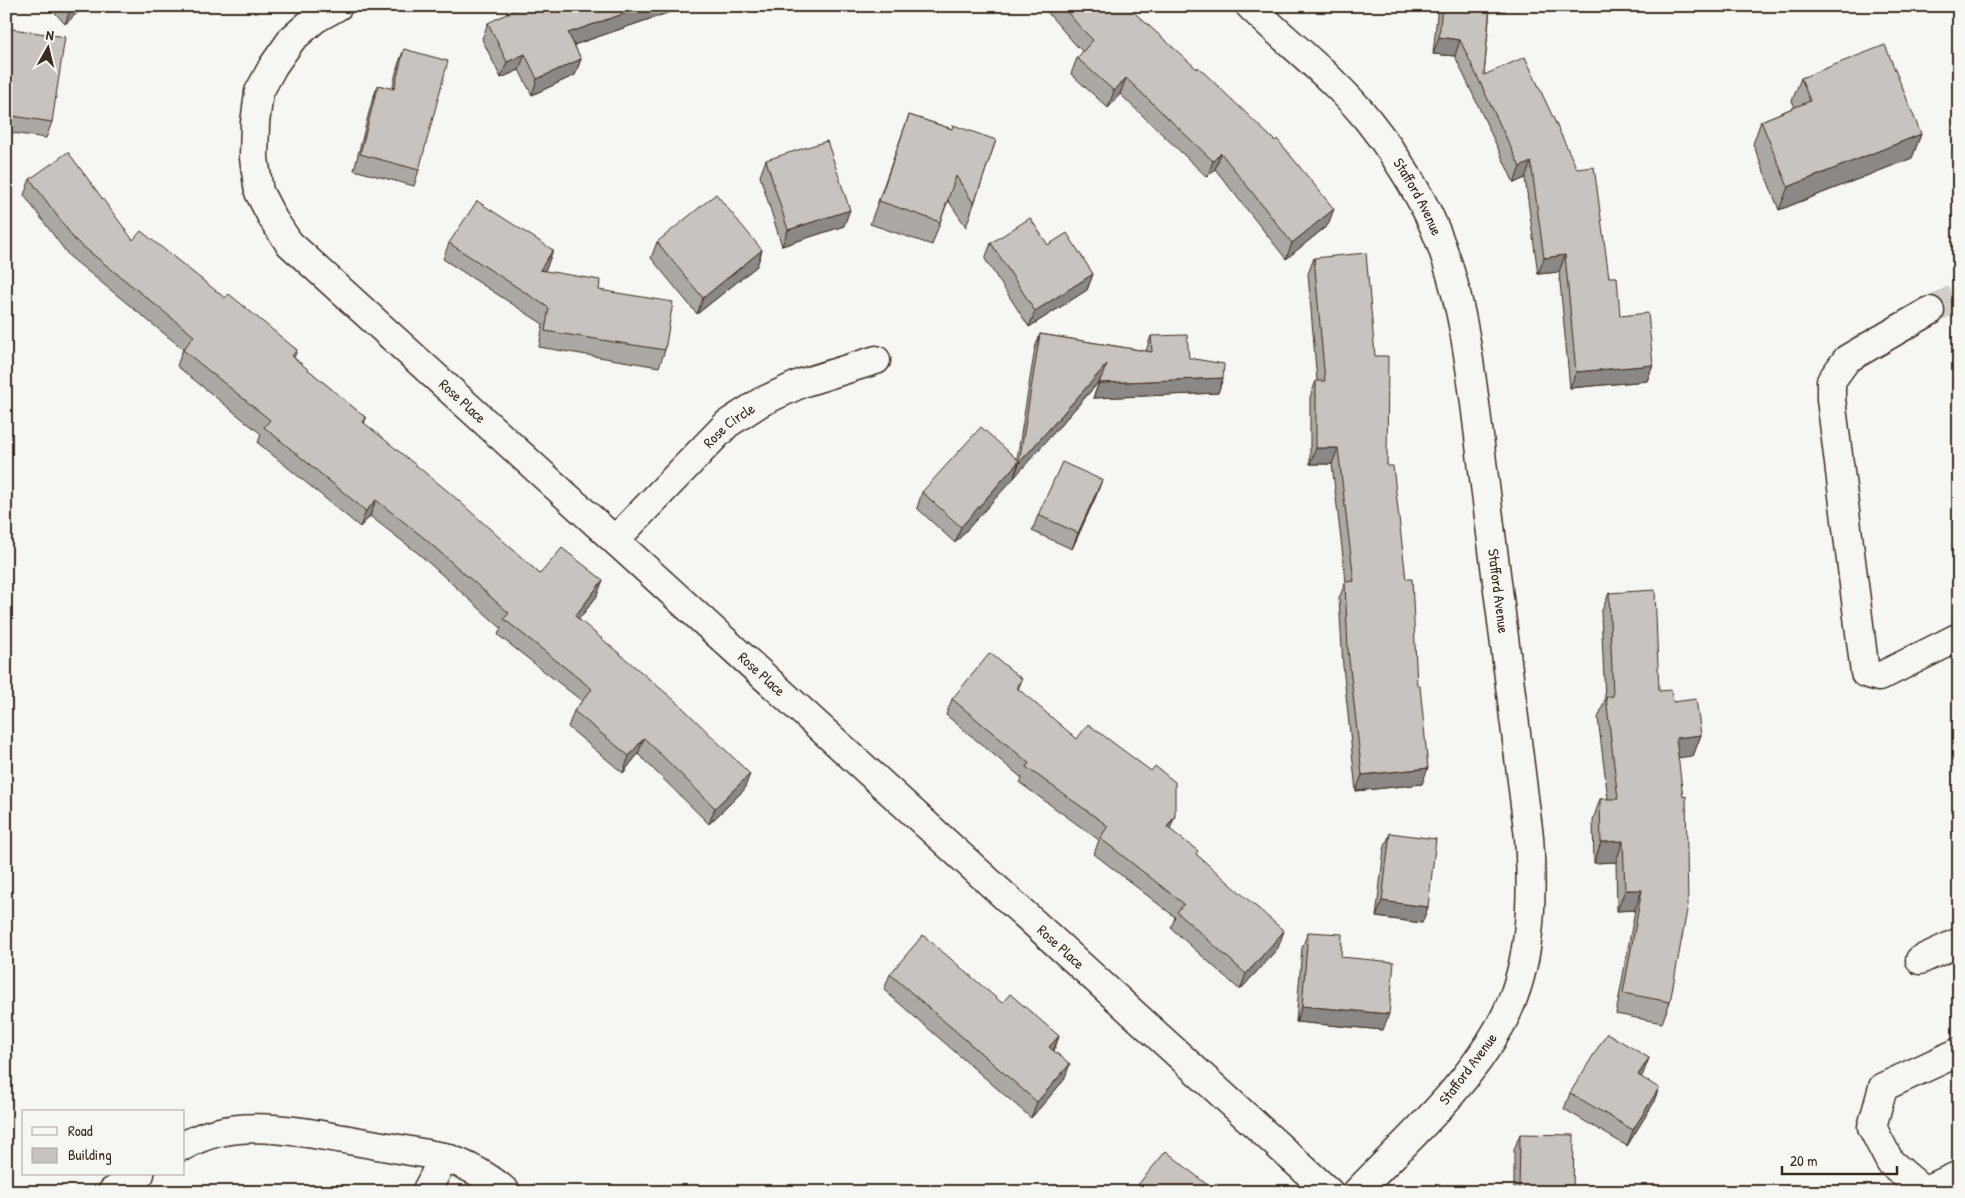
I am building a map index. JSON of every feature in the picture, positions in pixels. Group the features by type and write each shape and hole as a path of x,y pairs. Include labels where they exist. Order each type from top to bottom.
{"street":[{"name":"Rose Place","path":"338,6 315,19 292,39 273,66 259,92 255,123 254,158 258,192 273,219 290,243 1329,1192"},
{"name":"Stafford Avenue","path":"1254,8 1368,119 1395,156 1418,194 1441,242 1457,294 1470,375 1529,838 1531,877 1528,929 1516,989 1501,1025 1473,1067 1435,1112 1356,1192"},
{"path":"1930,311 1847,359 1831,382 1831,400 1865,673 1879,677 1959,637"},
{"name":"Rose Circle","path":"615,540 727,424 761,402 802,383 876,360"},
{"path":"1920,960 1959,942"},
{"path":"1959,1052 1883,1087 1872,1127 1890,1162 1924,1191 1959,1176"},
{"path":"185,1145 194,1140 222,1132 279,1128 444,1157 469,1166 495,1182 506,1192"},
{"path":"426,1192 444,1157"},
{"path":"112,1192 137,1176"}],"building":[{"path":"523,6 646,6 568,33 581,59 537,79 525,54 507,62 488,23"},
{"path":"1062,6 1127,6 1197,69 1198,67 1275,141 1277,139 1334,209 1292,243 1221,153 1213,161 1126,78 1114,91 1077,58 1093,40"},
{"path":"1442,6 1490,6 1484,75 1525,57 1577,169 1594,167 1609,277 1617,277 1620,316 1648,313 1653,365 1576,372 1565,255 1544,258 1531,162 1520,167 1460,40 1439,37"},
{"path":"6,28 65,37 52,122 6,115"},
{"path":"1885,45 1921,134 1788,187 1761,121 1810,101 1801,78"},
{"path":"404,49 448,61 419,170 360,154 378,85 394,89"},
{"path":"909,115 952,129 953,125 996,140 974,204 956,176 940,222 879,201"},
{"path":"827,141 850,210 788,230 766,160"},
{"path":"68,152 133,240 141,231 225,298 229,294 297,350 292,356 366,418 363,422 450,493 540,574 562,548 603,580 575,616 680,705 750,774 715,808 644,738 629,756 574,711 592,689 504,619 509,613 424,538 376,500 366,511 264,427 270,420 183,350 194,336 75,240 30,179"},
{"path":"716,194 762,250 703,298 657,242"},
{"path":"477,201 553,250 540,270 600,280 599,290 673,302 665,350 545,331 549,308 449,243"},
{"path":"1030,218 1048,245 1067,233 1093,274 1035,311 991,243"},
{"path":"1366,253 1375,356 1388,356 1387,466 1393,466 1406,579 1412,579 1417,686 1420,686 1428,768 1362,775 1348,650 1345,582 1354,581 1338,448 1316,448 1316,381 1325,381 1314,258"},
{"path":"1040,334 1152,352 1151,336 1187,335 1189,358 1224,364 1223,378 1099,383 1107,364 1019,463"},
{"path":"981,427 1019,461 961,527 922,492"},
{"path":"1062,462 1102,480 1078,533 1038,515"},
{"path":"1655,590 1659,691 1671,690 1673,702 1696,699 1701,735 1676,738 1683,797 1686,796 1688,905 1670,1002 1623,993 1642,890 1625,890 1623,841 1601,842 1600,799 1618,799 1606,697 1613,696 1609,593"},
{"path":"990,653 1022,679 1016,687 1077,739 1088,724 1151,771 1155,766 1175,782 1175,816 1167,827 1198,851 1196,854 1284,931 1246,974 1177,912 1184,904 1100,838 1108,826 1026,767 1029,763 952,699"},
{"path":"1390,833 1436,839 1428,907 1382,901"},
{"path":"1308,932 1342,934 1341,957 1394,962 1389,1014 1302,1006"},
{"path":"923,935 1002,1003 1010,994 1059,1036 1049,1047 1070,1064 1037,1102 890,974"},
{"path":"1607,1033 1649,1058 1638,1075 1659,1088 1633,1130 1570,1093"},
{"path":"1520,1134 1574,1135 1573,1192 1519,1192"},
{"path":"1166,1151 1216,1192 1132,1192"}],"tunnel":[{"path":"1930,311 1959,296"}]}
